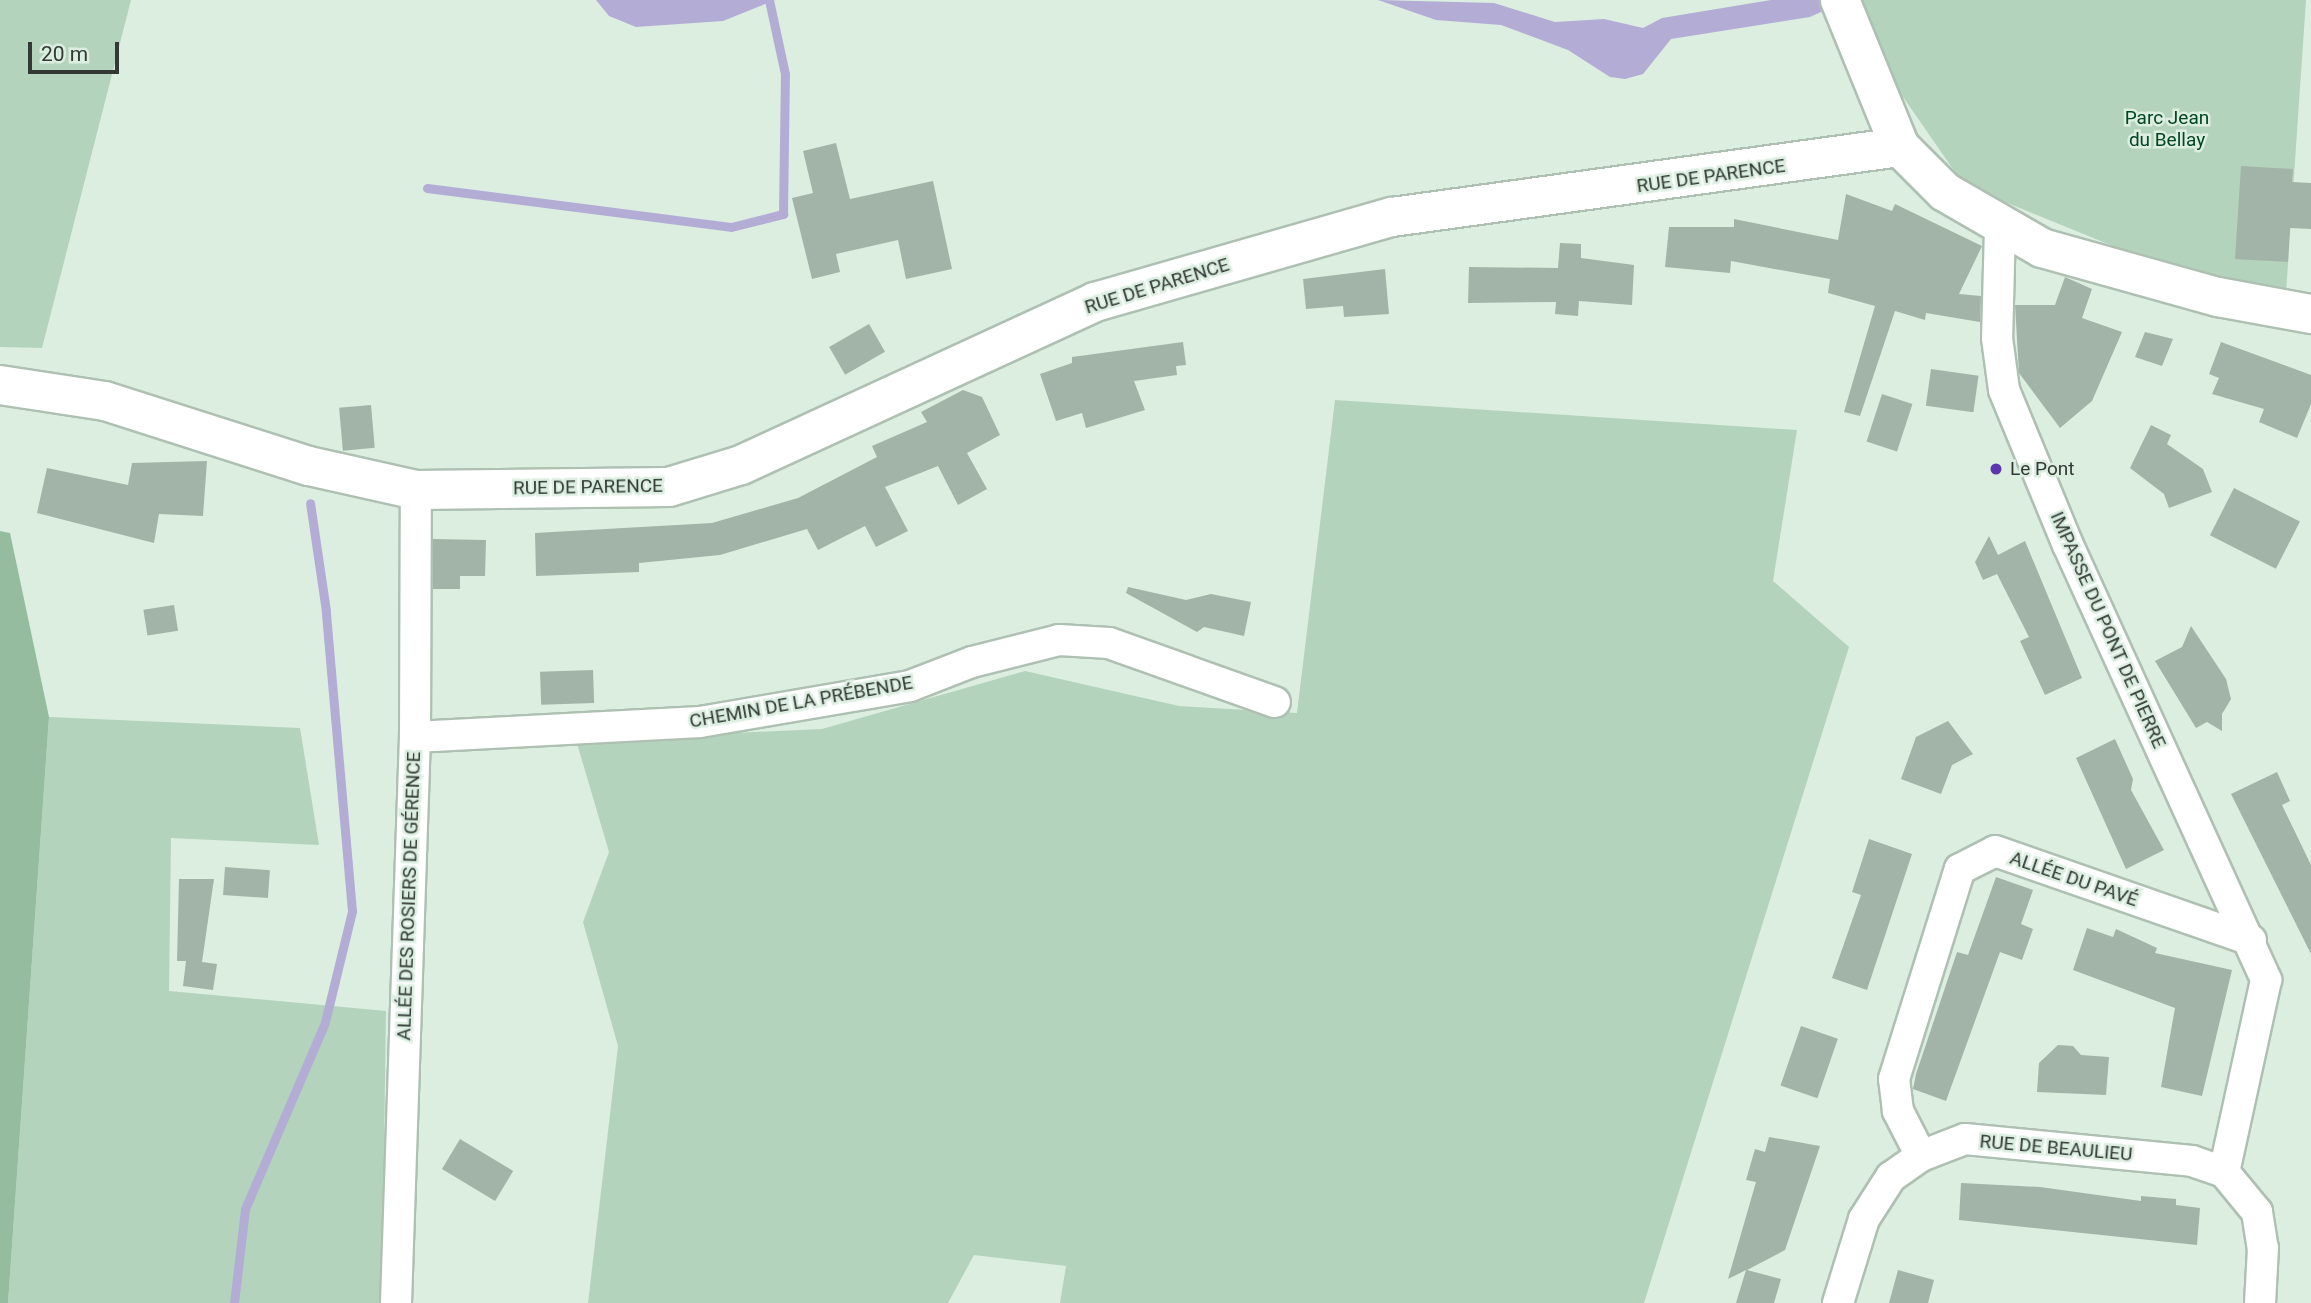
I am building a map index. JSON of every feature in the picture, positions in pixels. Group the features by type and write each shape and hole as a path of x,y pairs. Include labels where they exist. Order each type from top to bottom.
{"street":[{"path":"1840,0 1872,88 1900,147 1945,192 2000,228 2042,248 2150,281 2311,314"},
{"name":"RUE DE PARENCE","path":"0,385 104,401 309,466 416,490 669,487 741,465 1095,302 1379,220 1900,147"},
{"name":"IMPASSE DU PONT DE PIERRE","path":"2000,228 1997,338 2004,390 2068,545 2251,940"},
{"name":"ALLÉE DES ROSIERS DE GÉRENCE","path":"396,1303 415,737 416,490"},
{"name":"CHEMIN DE LA PRÉBENDE","path":"415,737 700,722 910,686 972,662 1059,640 1110,643 1275,702"},
{"name":"ALLÉE DU PAVÉ","path":"1921,1156 1898,1111 1894,1079 1960,869 1995,851 2251,940"},
{"path":"2251,940 2266,980 2224,1172 2257,1213 2263,1248 2260,1303"},
{"name":"RUE DE BEAULIEU","path":"1838,1303 1864,1219 1891,1177 1921,1156 1965,1139 2192,1161 2224,1172"}],"green space":[{"path":"0,0 131,0 42,348 0,347"},
{"name":"Parc Jean du Bellay","path":"1851,0 2306,0 2286,293 2157,264 1978,191 1957,175 1899,91"},
{"path":"1335,400 1797,430 1773,581 1849,647 1644,1303 1060,1303 1066,1266 974,1255 948,1303 588,1303 618,1046 583,922 609,852 576,740 822,729 1025,671 1179,706 1297,713"},
{"path":"0,531 10,533 49,717 8,1303 0,1303"},
{"path":"49,717 300,728 319,845 171,838 169,991 386,1011 382,1303 8,1303"}],"shaded area":[{"path":"596,0 775,0 723,21 636,27 609,16"},
{"path":"1378,0 1494,3 1555,22 1604,19 1643,28 1662,18 1771,0 1847,0 1810,17 1671,39 1643,74 1625,79 1610,77 1568,50 1501,25 1436,20"}],"building":[{"path":"836,143 850,199 933,181 952,269 906,279 898,240 836,254 840,272 812,279 792,198 813,193 803,151"},
{"path":"2241,166 2293,169 2292,182 2311,183 2311,229 2290,228 2288,262 2235,259"},
{"path":"1846,194 1892,211 1895,204 1982,246 1959,294 1981,296 1980,322 1926,313 1925,320 1895,311 1860,416 1844,412 1875,306 1828,293 1830,279 1731,261 1730,273 1665,267 1669,227 1734,227 1734,219 1838,240"},
{"path":"1560,243 1581,244 1581,258 1634,265 1632,305 1579,301 1578,316 1555,314 1556,302 1468,303 1469,267 1558,268"},
{"path":"1385,269 1389,314 1344,317 1343,306 1306,309 1303,279"},
{"path":"2065,277 2092,289 2082,318 2122,332 2092,401 2060,428 2019,373 2015,305 2055,305"},
{"path":"869,324 885,352 845,375 829,347"},
{"path":"2145,332 2173,339 2162,366 2135,357"},
{"path":"1183,342 1186,365 1176,366 1177,375 1134,381 1145,410 1086,428 1082,413 1056,421 1040,374 1072,363 1072,357"},
{"path":"2221,342 2311,375 2311,404 2297,438 2259,422 2264,409 2212,394 2219,378 2209,374"},
{"path":"1931,369 1979,376 1973,412 1926,406"},
{"path":"963,390 982,397 1000,435 967,453 987,489 958,505 938,466 885,487 908,531 876,547 865,526 818,550 807,529 720,555 639,563 639,572 536,576 535,533 712,523 798,498 877,457 872,446 927,422 921,412"},
{"path":"1882,394 1912,404 1897,451 1867,442"},
{"path":"371,405 375,448 343,451 339,408"},
{"path":"2151,425 2171,435 2167,444 2203,469 2212,492 2169,508 2164,494 2130,468"},
{"path":"207,461 203,516 159,514 154,543 37,513 47,468 128,485 132,463"},
{"path":"2234,488 2300,522 2276,569 2210,535"},
{"path":"1989,536 1998,555 2025,541 2082,678 2045,695 2020,641 2029,637 1997,574 1983,580 1975,562"},
{"path":"433,539 486,540 485,576 460,576 460,589 433,589"},
{"path":"1128,587 1186,600 1211,594 1251,602 1244,636 1204,627 1197,632 1126,593"},
{"path":"174,605 178,631 147,636 143,610"},
{"path":"2191,626 2226,679 2231,699 2222,714 2222,731 2207,722 2196,728 2155,661 2182,647"},
{"path":"593,670 594,703 541,705 540,672"},
{"path":"1948,721 1973,754 1952,765 1941,794 1901,779 1916,737"},
{"path":"2115,739 2133,779 2131,790 2164,850 2126,869 2076,758"},
{"path":"2277,772 2290,801 2282,805 2311,865 2311,954 2231,794"},
{"path":"1869,839 1912,854 1867,990 1832,978 1861,895 1852,892"},
{"path":"225,867 270,870 268,898 223,895"},
{"path":"1996,877 2033,890 2021,924 2033,929 2022,960 2000,952 1946,1101 1913,1089 1916,1074 1957,952 1968,955"},
{"path":"179,879 214,879 202,962 217,964 213,990 183,986 186,961 177,961"},
{"path":"2087,928 2113,937 2116,929 2157,948 2155,953 2232,970 2202,1096 2161,1087 2175,1008 2073,970"},
{"path":"1801,1026 1838,1039 1817,1098 1780,1086"},
{"path":"2058,1045 2073,1046 2081,1055 2109,1057 2106,1095 2037,1092 2039,1063"},
{"path":"1769,1137 1820,1146 1785,1250 1747,1270 1781,1279 1774,1303 1736,1303 1746,1270 1728,1279 1756,1182 1746,1180 1755,1149 1765,1152"},
{"path":"460,1139 513,1171 495,1201 442,1169"},
{"path":"1961,1183 2040,1187 2141,1201 2141,1196 2176,1199 2176,1205 2200,1208 2197,1245 1959,1220"},
{"path":"1898,1270 1934,1280 1928,1303 1889,1303"}],"waterway":[{"path":"427,188 731,227 783,214 785,74 769,0"},
{"path":"234,1303 245,1209 325,1022 352,911 326,611 310,503"}],"place":[{"name":"Le Pont","path":"1996,469"}]}
